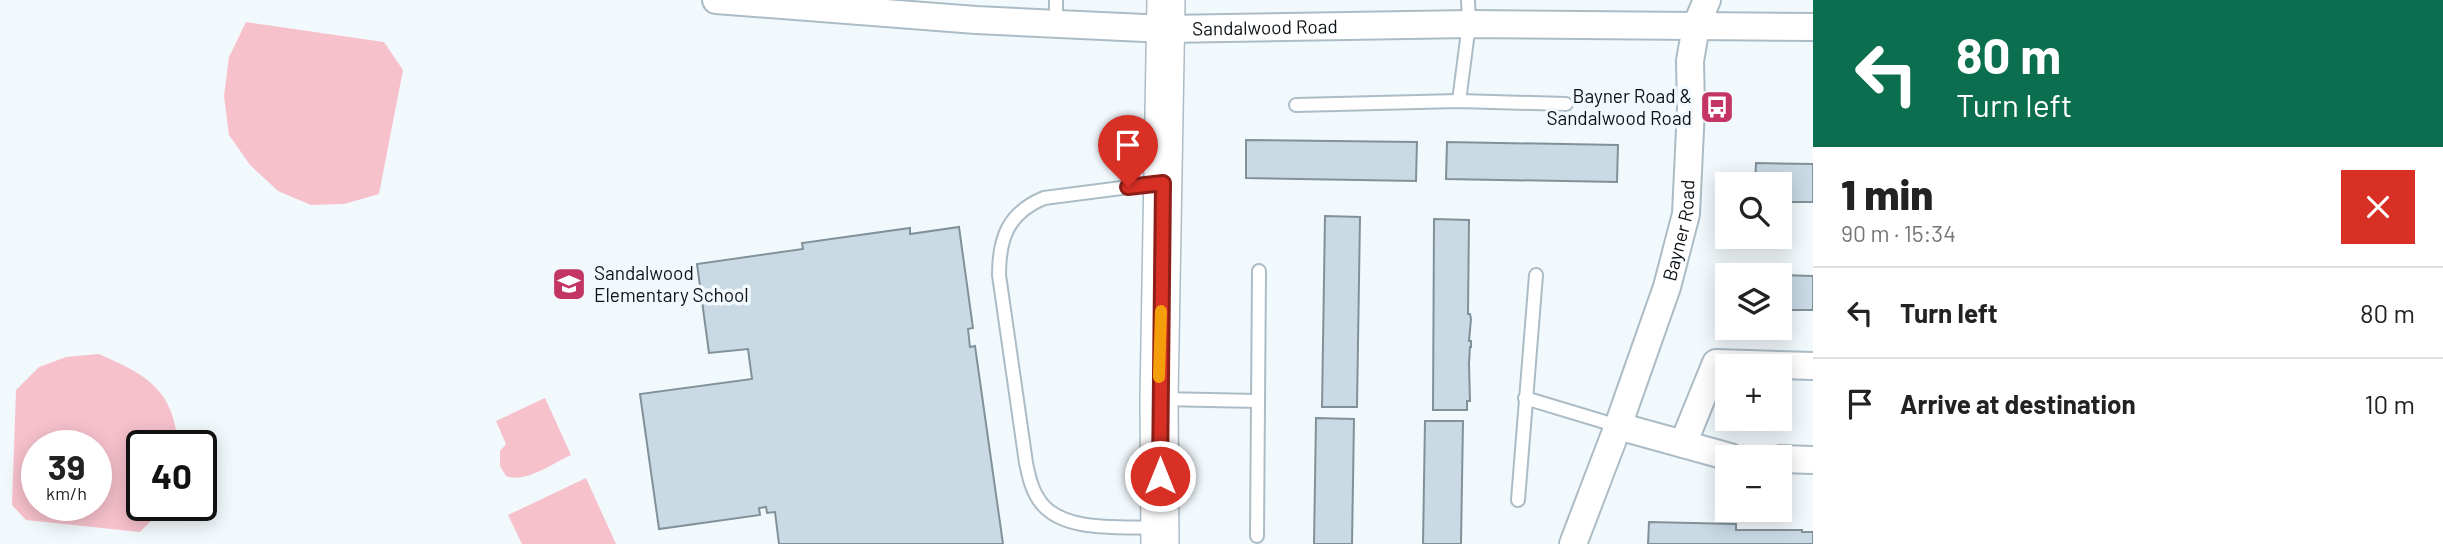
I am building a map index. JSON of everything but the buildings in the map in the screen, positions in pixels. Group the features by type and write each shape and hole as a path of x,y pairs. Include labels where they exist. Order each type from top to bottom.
{"street":[{"name":"Sandalwood Road","path":"716,0 780,6 1166,14 1469,12 1696,26 1813,27"},
{"name":"Bayner Road","path":"1573,544 1667,287 1686,214 1691,108 1690,61 1696,26 1707,0"},
{"path":"1160,536 1159,399 1166,14"},
{"path":"1683,444 1716,363 1813,366"},
{"path":"1618,426 1715,453"},
{"path":"1792,459 1813,460"}],"lane":[{"path":"1459,101 1469,12"},
{"path":"1296,105 1459,101 1566,104"},
{"path":"1160,536 1075,524 1057,516 1042,504 1031,485 999,275 999,251 1004,234 1014,218 1030,204 1044,198 1163,183"},
{"path":"1256,536 1259,271"},
{"path":"1518,500 1536,275"},
{"path":"1525,398 1618,426"},
{"path":"1159,399 1258,401"}],"shaded area":[{"path":"246,22 384,42 403,70 379,194 344,204 311,205 278,191 250,165 229,135 224,96 229,57"},
{"path":"99,354 131,369 155,387 164,398 171,411 175,430 126,430 126,521 151,521 140,532 36,521 112,521 112,430 21,430 21,515 12,505 16,390 39,367 66,357"},
{"path":"545,398 571,455 530,475 514,478 506,476 500,466 500,451 506,444 496,421"},
{"path":"586,478 616,544 522,544 508,515"}],"slow traffic":[{"path":"1159,377 1161,311"}],"place":[{"name":"Bayner Road & Sandalwood Road","path":"1717,107"},
{"name":"Sandalwood Elementary School","path":"569,284"}],"route":[{"path":"1128,187 1163,183 1160,476"}]}
